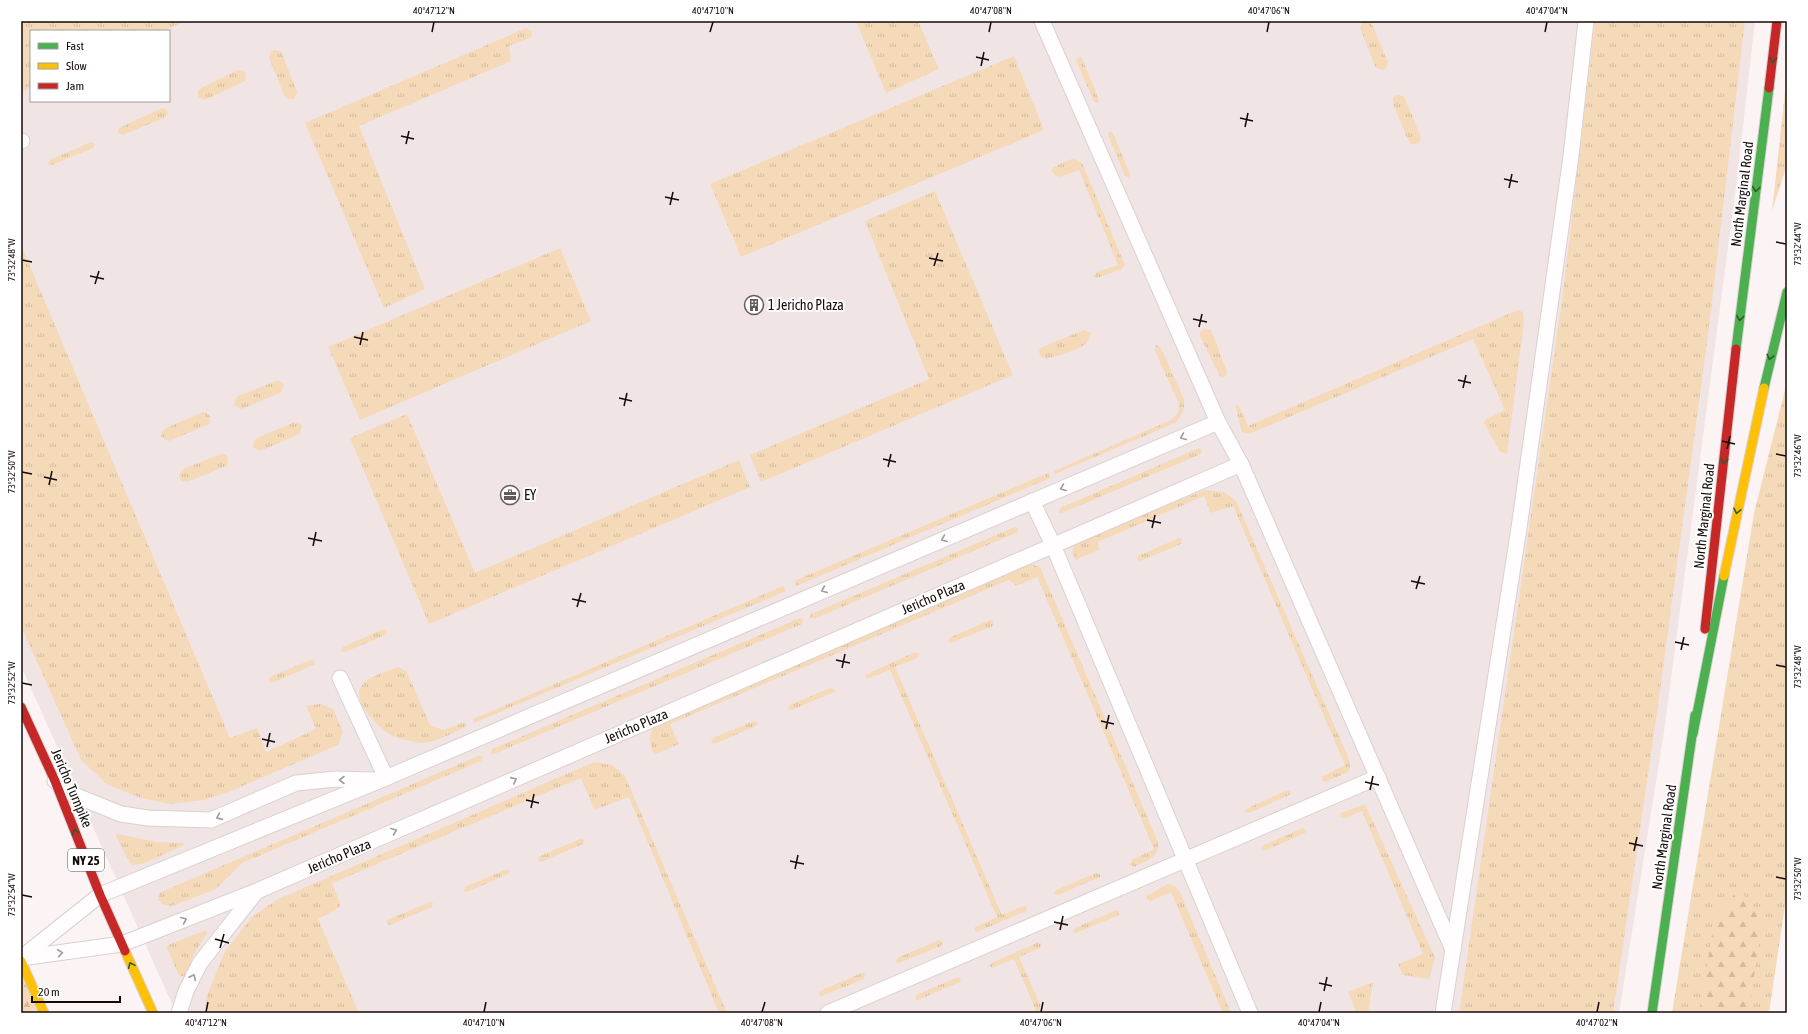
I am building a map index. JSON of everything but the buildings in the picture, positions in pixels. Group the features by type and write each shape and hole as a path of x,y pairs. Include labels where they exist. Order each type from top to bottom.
{"main road":[{"name":"North Marginal Road","path":"1652,1013 1693,734 1737,342 1777,21"},
{"path":"1693,734 1732,531 1765,378 1787,292"},
{"name":"Jericho Turnpike","path":"21,707 55,781 100,895 153,1013"},
{"path":"21,959 44,1013"}],"lane":[{"path":"1042,21 1218,422 1241,464 1453,950"},
{"path":"1443,1013 1519,528 1571,156 1586,21"},
{"path":"21,959 100,895 383,779 1218,422"},
{"name":"Jericho Plaza","path":"21,959 122,944 257,891 1241,464"},
{"path":"1032,501 1053,545 1250,1013"},
{"path":"340,678 383,779"},
{"path":"828,1013 1378,777"},
{"path":"55,781 74,795 121,814 148,818 211,820 296,783 383,779"},
{"path":"179,1013 186,991 200,963 257,891"}],"shaded area":[{"path":"21,21 1755,21 1737,179 1664,732 1619,1013 176,1013 21,666"}],"green space":[{"path":"21,21 186,21 164,30 30,30 30,88 21,92"},
{"path":"856,21 918,21 939,69 886,93"},
{"path":"1363,21 1371,22 1388,62 1384,70 1378,69 1375,66 1360,28"},
{"path":"1595,21 1745,21 1708,335 1656,720 1613,1013 1459,1013 1563,293"},
{"path":"526,28 532,31 532,37 509,46 511,61 359,126 425,289 384,308 305,123"},
{"path":"273,50 281,51 297,92 294,99 288,99 284,95 269,58 270,53"},
{"path":"1014,56 1044,130 741,257 710,184"},
{"path":"1079,57 1082,58 1099,100 1098,103 1094,102 1076,60"},
{"path":"238,70 242,70 246,73 245,81 205,100 198,97 198,91 201,88"},
{"path":"1787,74 1787,165 1772,211"},
{"path":"1396,95 1404,96 1421,137 1417,144 1411,144 1408,140 1393,103 1393,98"},
{"path":"162,108 166,109 168,113 166,117 123,135 118,133 119,128"},
{"path":"1110,131 1113,133 1130,174 1129,178 1125,176 1108,135"},
{"path":"91,142 95,144 93,148 52,165 48,164 50,160"},
{"path":"1074,158 1082,163 1125,265 1122,269 1097,278 1094,276 1097,272 1118,265 1079,170 1059,177 1051,171 1054,167"},
{"path":"935,191 1013,375 761,482 750,455 929,379 865,221"},
{"path":"21,245 230,738 257,728 266,752 316,729 306,706 320,704 333,709 343,732 338,745 231,791 204,800 170,804 141,798 108,785 81,760 21,626"},
{"path":"560,248 591,321 360,420 328,347"},
{"path":"1518,310 1523,312 1524,323 1507,453 1500,452 1484,423 1485,420 1505,410 1473,339 1249,434 1242,432 1236,405 1239,406 1248,426"},
{"path":"1203,329 1211,330 1227,372 1226,376 1220,376 1200,336 1200,332"},
{"path":"1084,330 1091,333 1086,344 1067,353 1047,359 1041,357 1039,352 1040,348"},
{"path":"1156,345 1161,348 1184,399 1181,415 1175,423 1055,474 1054,471 1171,420 1178,413 1179,404 1155,351"},
{"path":"276,381 280,381 284,384 282,392 242,409 234,405 238,396"},
{"path":"1787,382 1787,892 1769,1013 1672,1013 1754,513"},
{"path":"203,412 210,416 209,424 169,441 161,437 162,432 166,428"},
{"path":"407,414 475,573 739,460 750,487 429,624 350,438"},
{"path":"295,422 302,426 300,434 260,451 253,447 254,441 257,438"},
{"path":"1199,448 1202,450 1201,454 1059,513 1060,508"},
{"path":"221,454 225,454 228,457 227,466 187,482 182,481 179,478 183,469"},
{"path":"1048,473 1050,478 796,586 794,581"},
{"path":"1205,490 1224,492 1236,501 1349,759 1350,767 1348,772 1325,782 1322,781 1323,776 1345,765 1233,506 1211,513 1204,496 1098,542 1099,550 1075,560 1072,550 1077,542"},
{"path":"1015,527 1018,528 1018,532 814,619 810,618 811,614"},
{"path":"1179,538 1182,539 1181,544 1140,561 1137,560 1138,556"},
{"path":"1028,563 1040,567 1158,842 1157,852 1152,858 1134,867 1130,864 1132,860 1154,849 1037,577 1017,586 1009,580 670,724 679,744 654,755 650,738 657,722"},
{"path":"783,586 786,591 474,723 473,719"},
{"path":"800,618 803,620 802,624 491,754 492,749"},
{"path":"990,620 994,621 993,626 951,643 948,642 949,638"},
{"path":"384,629 387,630 386,635 345,652 341,651 343,647"},
{"path":"915,652 918,654 917,658 895,667 1002,915 1024,906 1027,908 1026,911 977,932 974,930 975,927 997,917 890,670 867,679 865,675"},
{"path":"313,659 315,663 313,665 272,683 268,681 270,677"},
{"path":"398,667 407,672 430,725 443,730 465,722 467,726 439,739 421,743 395,737 384,730 373,720 363,706 359,693 361,687 368,680"},
{"path":"830,688 835,689 834,692 792,710 788,709 790,705"},
{"path":"754,721 758,723 756,726 714,744 711,742 713,738"},
{"path":"480,755 483,757 481,761 242,863 216,889 172,906 164,905 158,900 159,893"},
{"path":"594,762 612,765 625,776 727,1013 719,1013 629,797 594,810 581,778 332,883 340,903 340,907 318,919 359,1013 205,1013 205,1001 224,953 251,918 276,900"},
{"path":"1287,790 1291,792 1289,795 1249,813 1246,813 1244,810"},
{"path":"1363,805 1366,806 1435,958 1429,979 1403,975 1398,964 1423,954 1362,811 1344,819 1340,817 1341,813"},
{"path":"1303,828 1307,830 1305,833 1264,851 1260,849 1262,846"},
{"path":"117,834 157,842 184,843 182,846 143,864 132,865 116,836"},
{"path":"582,838 584,840 583,844 541,862 538,860 540,856"},
{"path":"507,869 510,871 508,874 467,892 464,891 465,887"},
{"path":"1096,873 1100,874 1100,877 1058,895 1054,894 1056,890"},
{"path":"1168,884 1175,886 1180,892 1231,1013 1223,1013 1171,892 1150,901 1146,899 1148,895"},
{"path":"1739,889 1762,918 1749,1013 1699,1013 1715,917"},
{"path":"430,902 433,903 432,907 390,925 387,924 387,920"},
{"path":"1116,910 1119,911 1119,915 1076,933 1073,932 1075,928"},
{"path":"206,930 207,933 192,959 187,976 179,976 167,948 168,945"},
{"path":"939,940 943,942 941,946 899,963 896,962 897,958"},
{"path":"1039,942 1041,943 1042,947 1019,957 1044,1013 1037,1013 1014,959 992,968 989,965"},
{"path":"21,961 44,1013 21,1013"},
{"path":"862,973 865,974 864,979 822,996 819,995 820,991"},
{"path":"958,977 961,979 960,982 918,1000 915,999 916,995"},
{"path":"1373,982 1368,1013 1357,1013 1348,992"}],"traffic: fast":[{"path":"1736,349 1769,88"},
{"path":"1764,388 1787,292"},
{"path":"1693,734 1724,576"},
{"path":"1652,1013 1695,715"}],"traffic: slow":[{"path":"1724,576 1764,388"},
{"path":"125,951 153,1013"},
{"path":"21,961 44,1013"}],"traffic: jam":[{"path":"1769,88 1777,21"},
{"path":"1705,629 1736,349"},
{"path":"21,707 55,781 100,895 125,951"}],"place":[{"name":"1 Jericho Plaza","path":"754,305"},
{"name":"EY","path":"510,495"}]}
